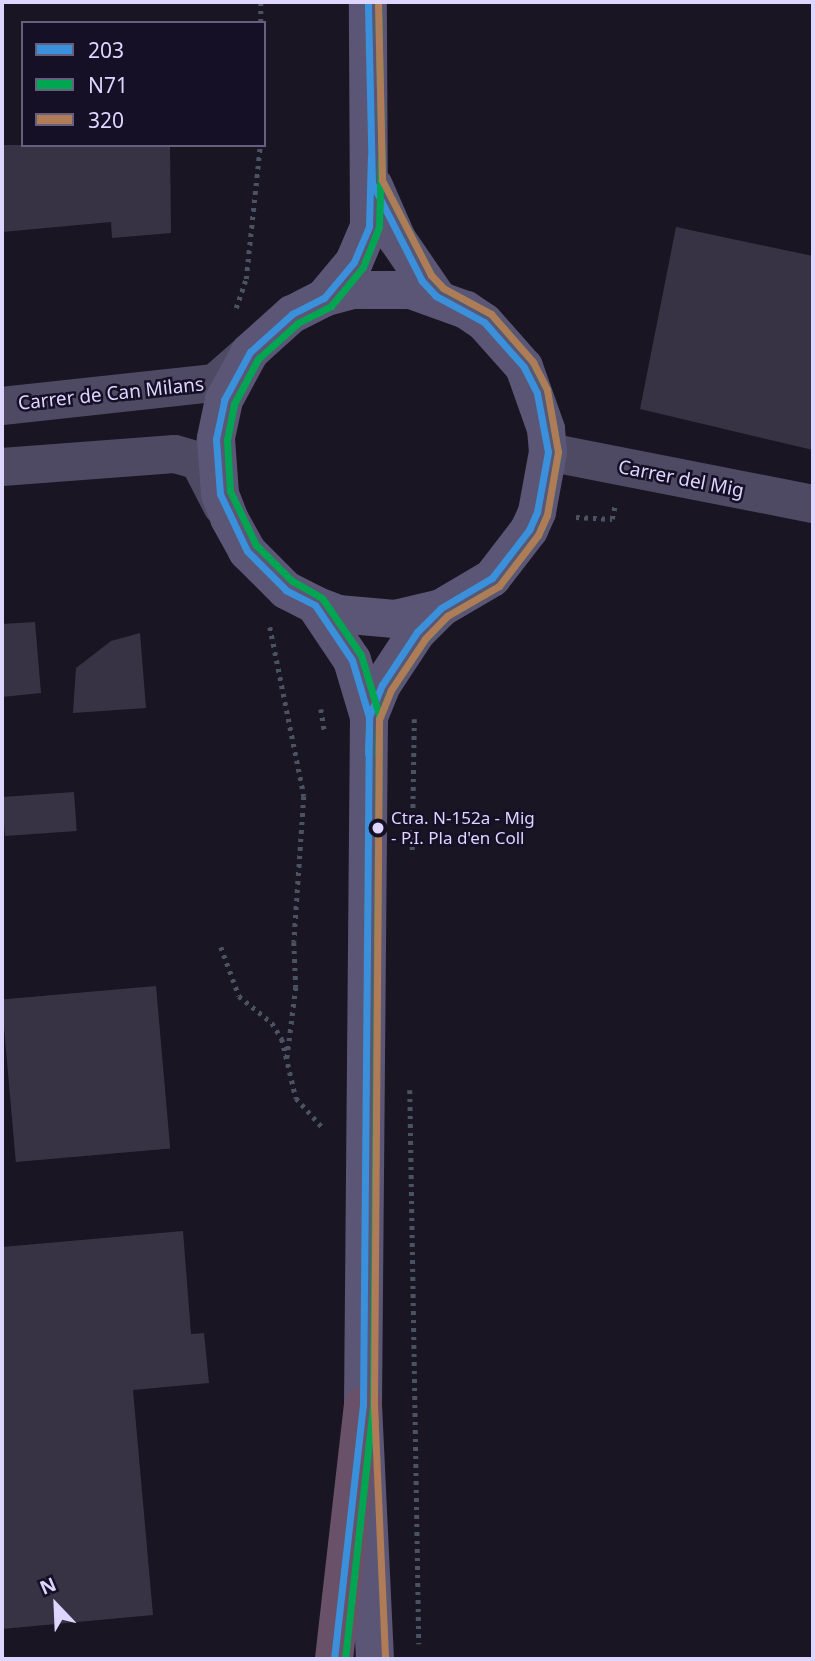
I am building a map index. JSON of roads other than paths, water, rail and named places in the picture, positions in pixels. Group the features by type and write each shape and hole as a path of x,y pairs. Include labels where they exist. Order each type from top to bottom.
{"highway":[{"path":"334,1659 363,1405"}],"main road":[{"path":"324,298 354,262 369,226 372,183 369,2"},
{"path":"372,183 397,239 436,296"},
{"path":"353,290 411,290 436,296 484,322 524,367 537,393 548,452 537,512 529,530 492,578 442,608 395,619 338,614 286,590 247,551 229,518 220,494 216,439 224,400 250,352 292,314 324,298 353,290"},
{"path":"315,605 352,660 369,717 363,1405 375,1659"},
{"path":"369,717 396,661 442,608"}],"street":[{"name":"Carrer de Can Milans","path":"2,406 215,383 250,352"},
{"name":"Carrer del Mig","path":"548,452 813,504"},
{"path":"2,467 175,454 199,461 229,518"}],"place":[{"name":"Ctra. N-152a - Mig - P.I. Pla d'en Coll","path":"378,828"}]}
